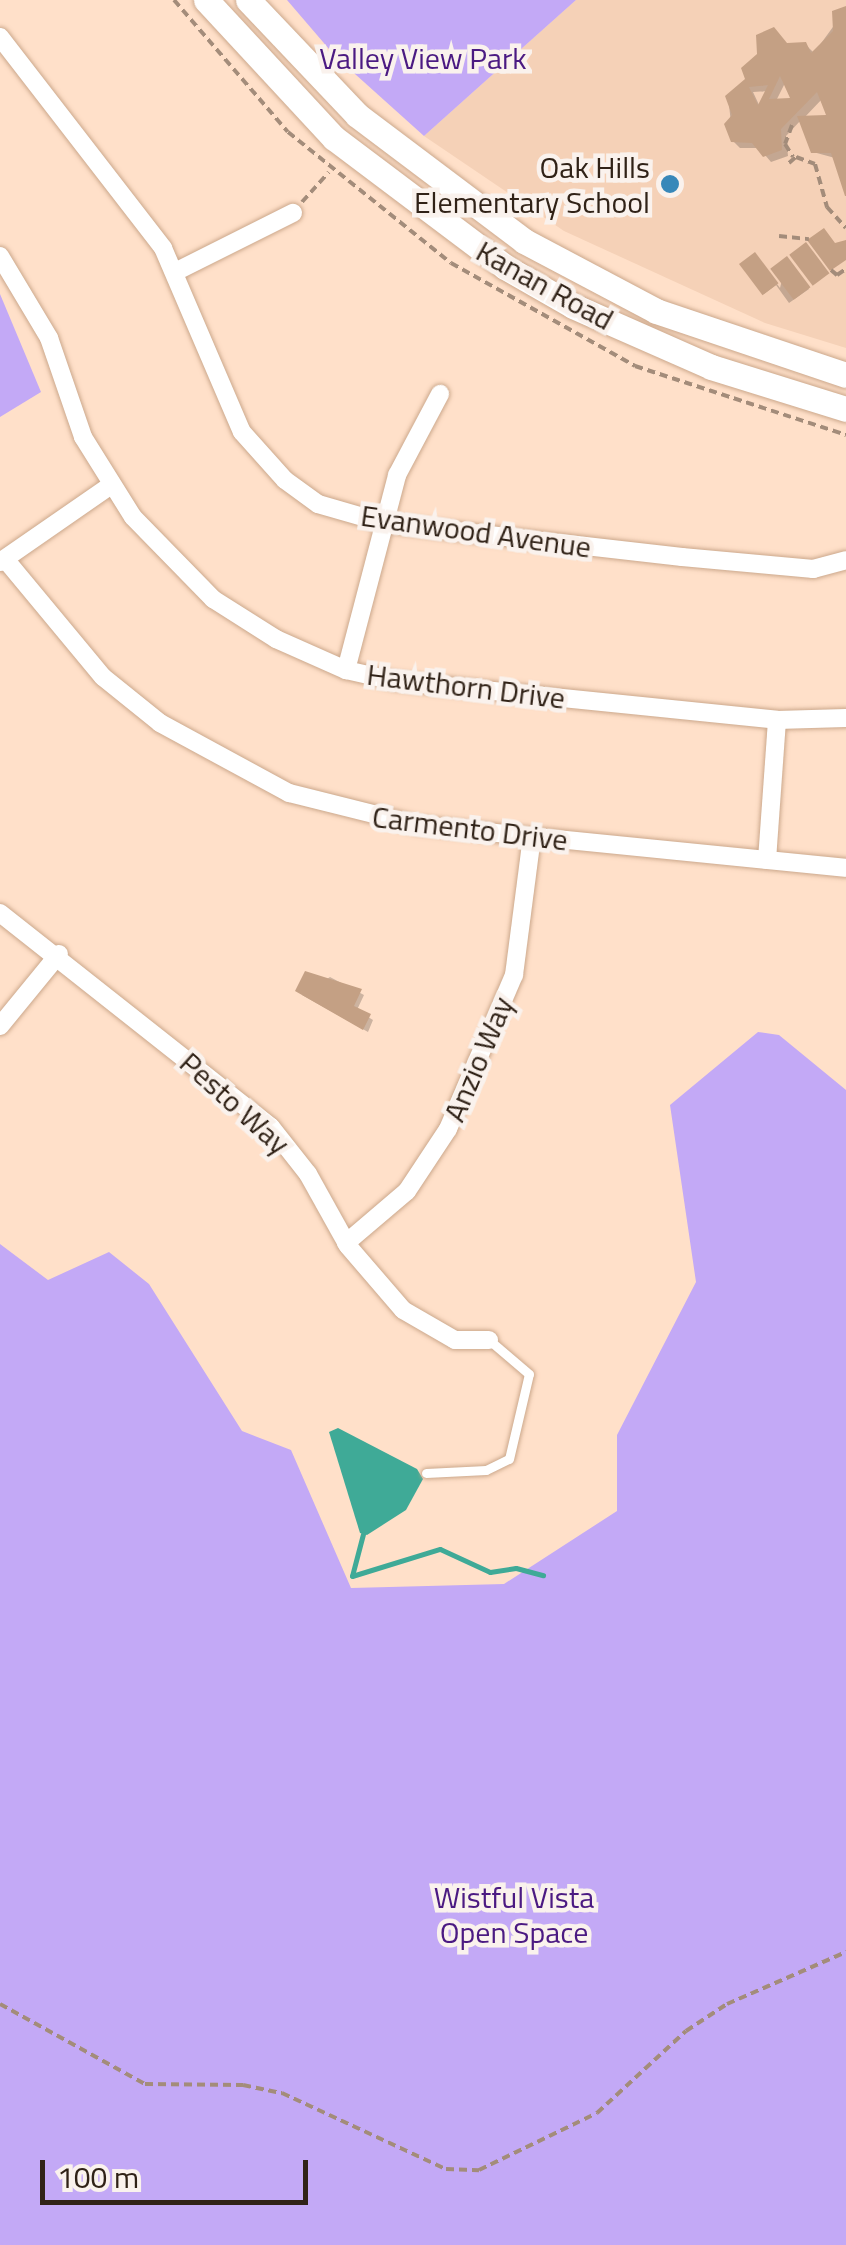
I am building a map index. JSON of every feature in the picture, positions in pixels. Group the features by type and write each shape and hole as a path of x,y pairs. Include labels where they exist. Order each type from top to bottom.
{"main road":[{"name":"Kanan Road","path":"206,0 334,138 505,267 573,306 711,367 846,409"},
{"name":"Kanan Road","path":"248,0 356,115 524,241 656,311 846,375"}],"street":[{"name":"Evanwood Avenue","path":"0,36 146,222 175,272 226,402 259,454 318,504 384,523 814,570 846,560"},
{"path":"175,272 293,213"},
{"name":"Hawthorn Drive","path":"0,256 49,338 82,437 111,485 159,548 213,599 276,639 346,670 395,681 777,720 846,718"},
{"path":"346,670 397,475 440,394"},
{"path":"2,561 111,485"},
{"name":"Carmento Drive","path":"2,561 103,677 226,764 360,814 846,868"},
{"path":"766,860 777,720"},
{"name":"Anzio Way","path":"346,1243 407,1191 448,1129 514,976 532,836"},
{"name":"Pesto Way","path":"0,913 58,954 271,1127 308,1174 346,1243 403,1310 456,1340 489,1340"},
{"path":"0,1026 58,954"}],"lane":[{"path":"426,1472 486,1470 510,1459 529,1374 521,1360 489,1340"}],"path":[{"path":"792,124 785,144 793,157 815,164 827,207 846,228"},
{"path":"789,163 793,157"},
{"path":"293,213 330,170"},
{"path":"779,236 809,239"},
{"path":"831,270 837,275 846,268"},
{"path":"0,2004 145,2084 262,2088 346,2119 446,2168 479,2170 597,2113 686,2031 726,2004 846,1952"}],"shaded area":[{"name":"Oak Hills Elementary School","path":"576,0 846,0 846,348 765,323 564,231 424,136"}],"green space":[{"name":"Valley View Park","path":"287,0 576,0 424,136 335,56"},
{"path":"0,294 41,392 0,417"},
{"name":"Wistful Vista Open Space","path":"758,1032 779,1035 846,1090 846,2245 0,2245 0,1244 48,1280 109,1252 149,1284 242,1431 291,1450 351,1588 504,1584 617,1511 617,1435 696,1282 670,1105"}],"water":[{"path":"338,1428 417,1469 423,1479 406,1510 367,1535 360,1533 329,1432"}],"building":[{"path":"846,6 846,196 831,153 811,153 797,116 826,115 817,92 781,129 782,150 763,157 752,143 731,142 724,124 732,115 725,96 745,79 741,68 757,54 756,35 774,27 787,43 806,42 811,53 833,31 832,11","holes":["780,76 790,98 769,99","768,85 758,105 749,87"]},
{"path":"824,228 835,243 846,240 846,260 830,271 807,240"},
{"path":"806,242 829,273 813,286 789,255"},
{"path":"755,252 778,283 762,295 739,264"},
{"path":"787,256 810,287 794,300 770,269"},
{"path":"305,971 362,989 354,1006 371,1014 363,1030 295,991"}],"waterway":[{"path":"363,1534 352,1576 440,1549 490,1572 516,1568 543,1575"}],"place":[{"name":"Oak Hills Elementary School","path":"670,184"}]}
